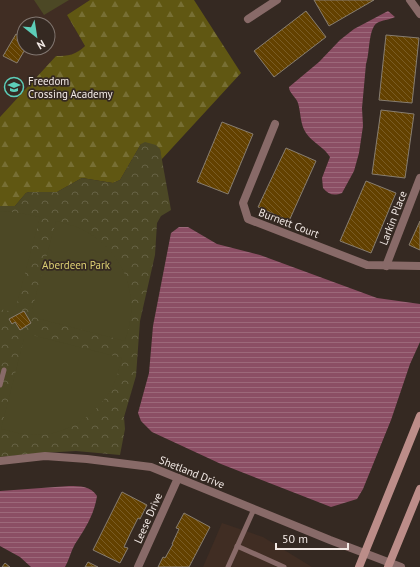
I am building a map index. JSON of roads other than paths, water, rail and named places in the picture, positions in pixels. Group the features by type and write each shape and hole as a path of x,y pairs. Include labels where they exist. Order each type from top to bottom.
{"main road":[{"path":"359,567 420,416"},
{"path":"389,565 420,489"}],"street":[{"path":"248,19 277,0"},
{"path":"410,0 420,14"},
{"name":"Burnett Court","path":"275,124 243,203 248,219 367,265 420,266"},
{"name":"Larkin Place","path":"386,266 420,178"},
{"name":"Shetland Drive","path":"0,461 45,456 87,459 151,467 389,565 401,567"},
{"name":"Leese Drive","path":"138,567 178,478"}],"lane":[{"path":"0,385 4,370"},
{"path":"228,567 254,509"},
{"path":"237,546 284,567"}],"place":[{"name":"Freedom Crossing Academy","path":"14,87"}],"park label":[{"name":"Aberdeen Park","path":"76,265"}]}
